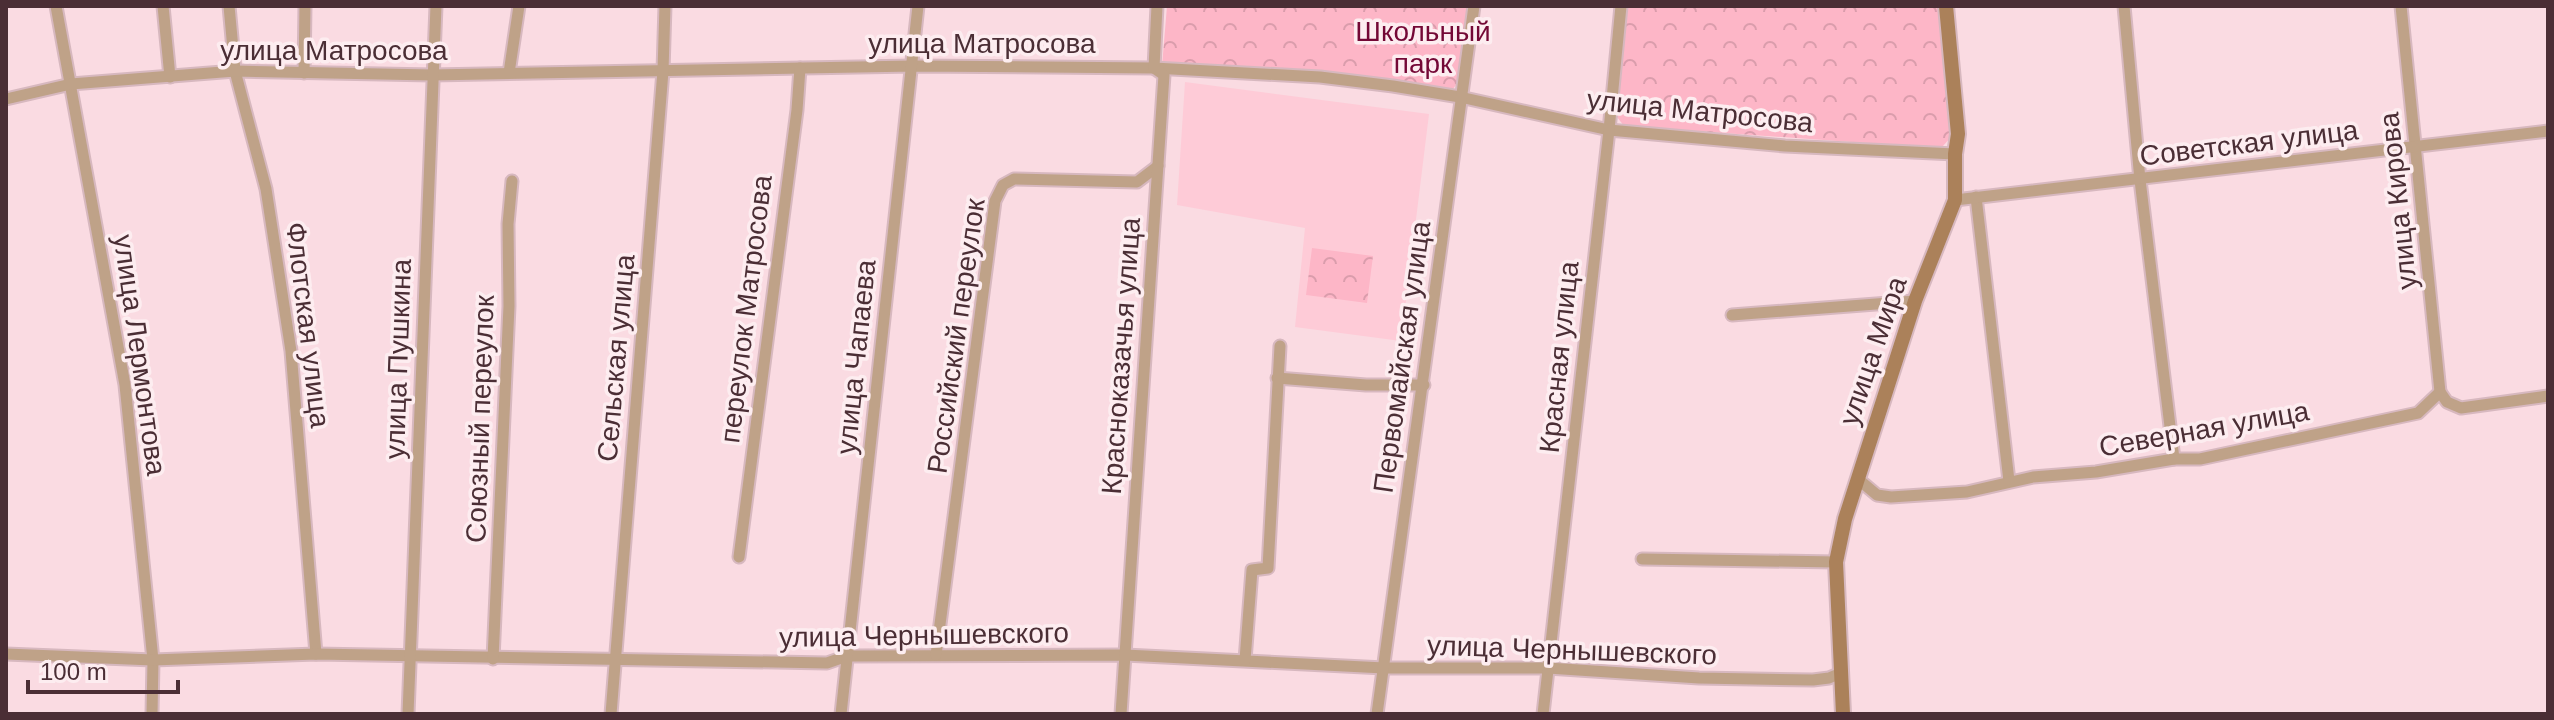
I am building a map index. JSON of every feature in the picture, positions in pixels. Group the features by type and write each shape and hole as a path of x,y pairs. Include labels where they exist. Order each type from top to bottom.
{"street":[{"name":"улица Лермонтова","path":"56,6 125,385 153,660 152,714"},
{"path":"163,6 170,77"},
{"name":"Флотская улица","path":"229,6 235,71 266,189 291,351 316,654"},
{"path":"304,73 305,6"},
{"name":"улица Пушкина","path":"408,714 436,6"},
{"path":"509,73 519,6"},
{"name":"Сельская улица","path":"611,714 663,71 665,6"},
{"name":"улица Чапаева","path":"841,714 918,6"},
{"name":"Красноказачья улица","path":"1121,714 1164,75 1154,68 1157,6"},
{"name":"Первомайская улица","path":"1377,714 1474,6"},
{"name":"Красная улица","path":"1543,714 1621,6"},
{"name":"улица Мира","path":"1843,714 1836,562 1845,519 1915,301 1955,200 1958,134 1946,6"},
{"path":"2124,6 2140,180 2174,459"},
{"name":"улица Кирова","path":"2401,6 2440,392"},
{"name":"улица Матросова","path":"6,99 71,84 235,71 432,75 913,66 1154,68 1320,77 1460,97 1609,130 1785,146 1955,154"},
{"name":"переулок Матросова","path":"739,557 800,68"},
{"name":"Советская улица","path":"1955,200 2548,131"},
{"name":"Российский переулок","path":"936,655 995,201 1003,185 1014,179 1137,182 1158,166"},
{"name":"Союзный переулок","path":"493,659 512,181"},
{"path":"1976,197 2009,481"},
{"path":"1732,315 1915,301"},
{"path":"1245,660 1252,570 1268,568 1280,346"},
{"path":"1277,378 1366,385 1424,385"},
{"path":"2440,392 2447,402 2461,408 2548,396"},
{"name":"Северная улица","path":"1858,479 1877,495 1891,497 1967,492 2009,481 2096,472 2174,459 2200,459 2418,413 2440,392"},
{"path":"1642,559 1836,562"},
{"name":"улица Чернышевского","path":"6,654 153,660 316,654 827,663 847,656 1125,655 1384,668 1548,668 1699,678 1813,680 1841,673"}],"shaded area":[{"path":"1185,82 1429,114 1401,341 1295,327 1305,228 1177,205"}],"green space":[{"name":"Школьный парк","path":"1167,6 1470,6 1459,81 1453,89 1442,90 1299,69 1162,66"},
{"path":"1627,6 1941,6 1953,135 1942,147 1936,148 1624,126 1617,117"},
{"path":"1312,248 1373,256 1367,303 1306,295"}]}
